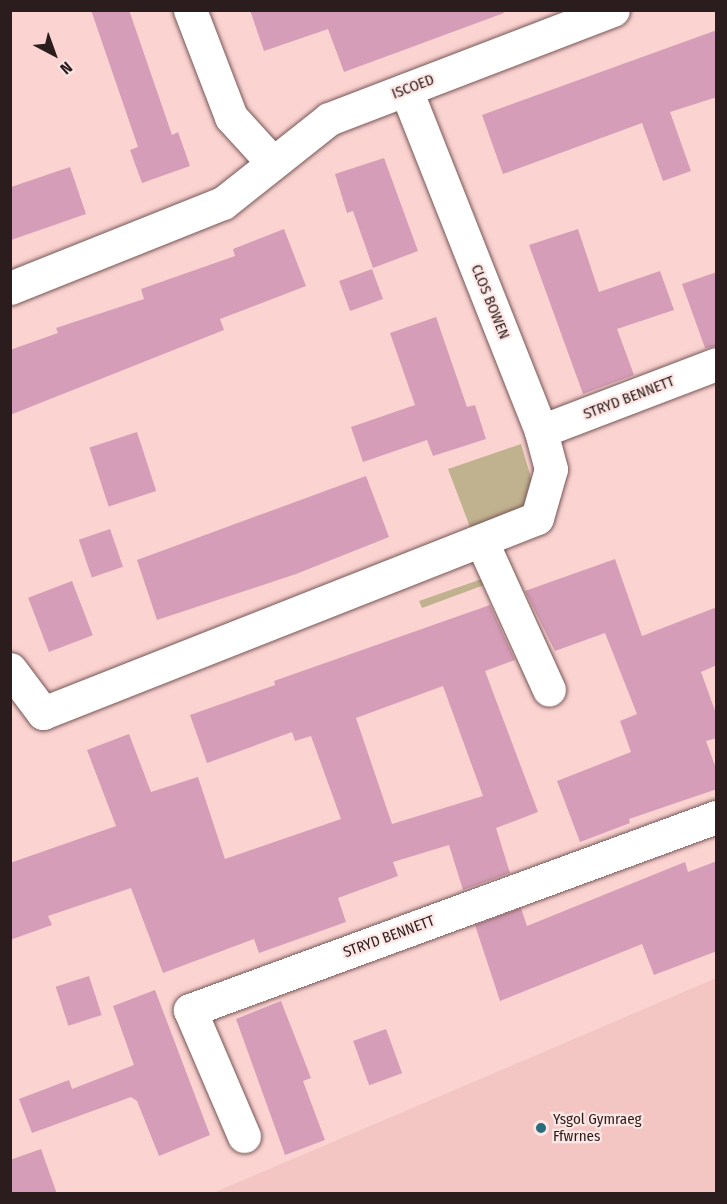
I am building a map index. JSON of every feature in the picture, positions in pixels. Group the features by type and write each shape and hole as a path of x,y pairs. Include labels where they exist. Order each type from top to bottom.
{"street":[{"path":"190,10 231,117 273,163"},
{"name":"ISCOED","path":"10,288 223,203 329,119 405,90 559,19 613,10"},
{"name":"CLOS BOWEN","path":"405,90 541,432 551,469 537,518 482,542"},
{"name":"STRYD BENNETT","path":"541,432 717,364"},
{"path":"10,669 43,713 482,542 549,690"},
{"name":"STRYD BENNETT","path":"244,1136 190,1010 717,817"}],"shaded area":[{"path":"521,444 534,488 525,510 473,535 448,469"},
{"path":"493,575 495,581 422,608 419,601"},
{"name":"Ysgol Gymraeg Ffwrnes","path":"716,978 716,1193 213,1193 520,1062"}],"building":[{"path":"91,10 129,10 172,135 178,132 190,166 142,183 130,150 138,147"},
{"path":"250,10 503,10 504,13 344,72 328,29 264,51"},
{"path":"717,30 717,97 670,112 691,171 663,181 642,123 503,174 482,115"},
{"path":"384,158 418,251 373,268 353,211 347,213 335,174"},
{"path":"70,167 86,214 11,240 11,187"},
{"path":"284,229 306,286 220,319 224,330 10,415 10,350 58,333 56,328 144,299 141,289 235,256 233,249"},
{"path":"578,229 599,292 660,271 674,310 617,329 634,375 583,394 529,245"},
{"path":"372,269 383,299 350,311 339,281"},
{"path":"717,272 717,346 705,348 682,284"},
{"path":"436,317 467,407 475,405 486,439 433,456 427,440 363,462 351,427 415,405 390,333"},
{"path":"137,432 156,491 109,506 89,447"},
{"path":"366,476 389,537 296,574 157,620 137,560"},
{"path":"110,529 123,567 92,578 79,540"},
{"path":"615,559 642,636 717,607 717,665 701,672 717,716 717,738 706,741 717,771 717,789 629,819 630,823 580,842 557,781 631,752 620,721 637,714 605,633 555,651 525,591"},
{"path":"72,581 93,635 49,652 28,598"},
{"path":"490,605 515,660 485,671 538,812 496,828 510,873 463,890 449,845 393,862 398,876 338,898 346,922 259,953 254,939 163,973 131,888 48,916 52,925 10,940 10,863 116,826 87,750 129,734 151,792 198,777 225,859 341,819 311,736 295,741 292,732 207,763 190,715 275,685 274,681","holes":["443,686 483,796 392,824 356,718"]},
{"path":"717,861 717,951 654,975 642,944 500,1001 475,925 521,908 527,926 685,862 688,872"},
{"path":"89,976 102,1015 68,1026 56,987"},
{"path":"155,990 210,1135 159,1156 137,1101 131,1097 32,1133 19,1099 69,1080 72,1089 134,1065 113,1006"},
{"path":"281,1001 311,1078 303,1081 325,1140 285,1155 236,1019"},
{"path":"386,1029 402,1073 369,1085 353,1041"},
{"path":"41,1149 57,1194 10,1194 10,1160"}],"place":[{"name":"Ysgol Gymraeg Ffwrnes","path":"541,1128"}]}
